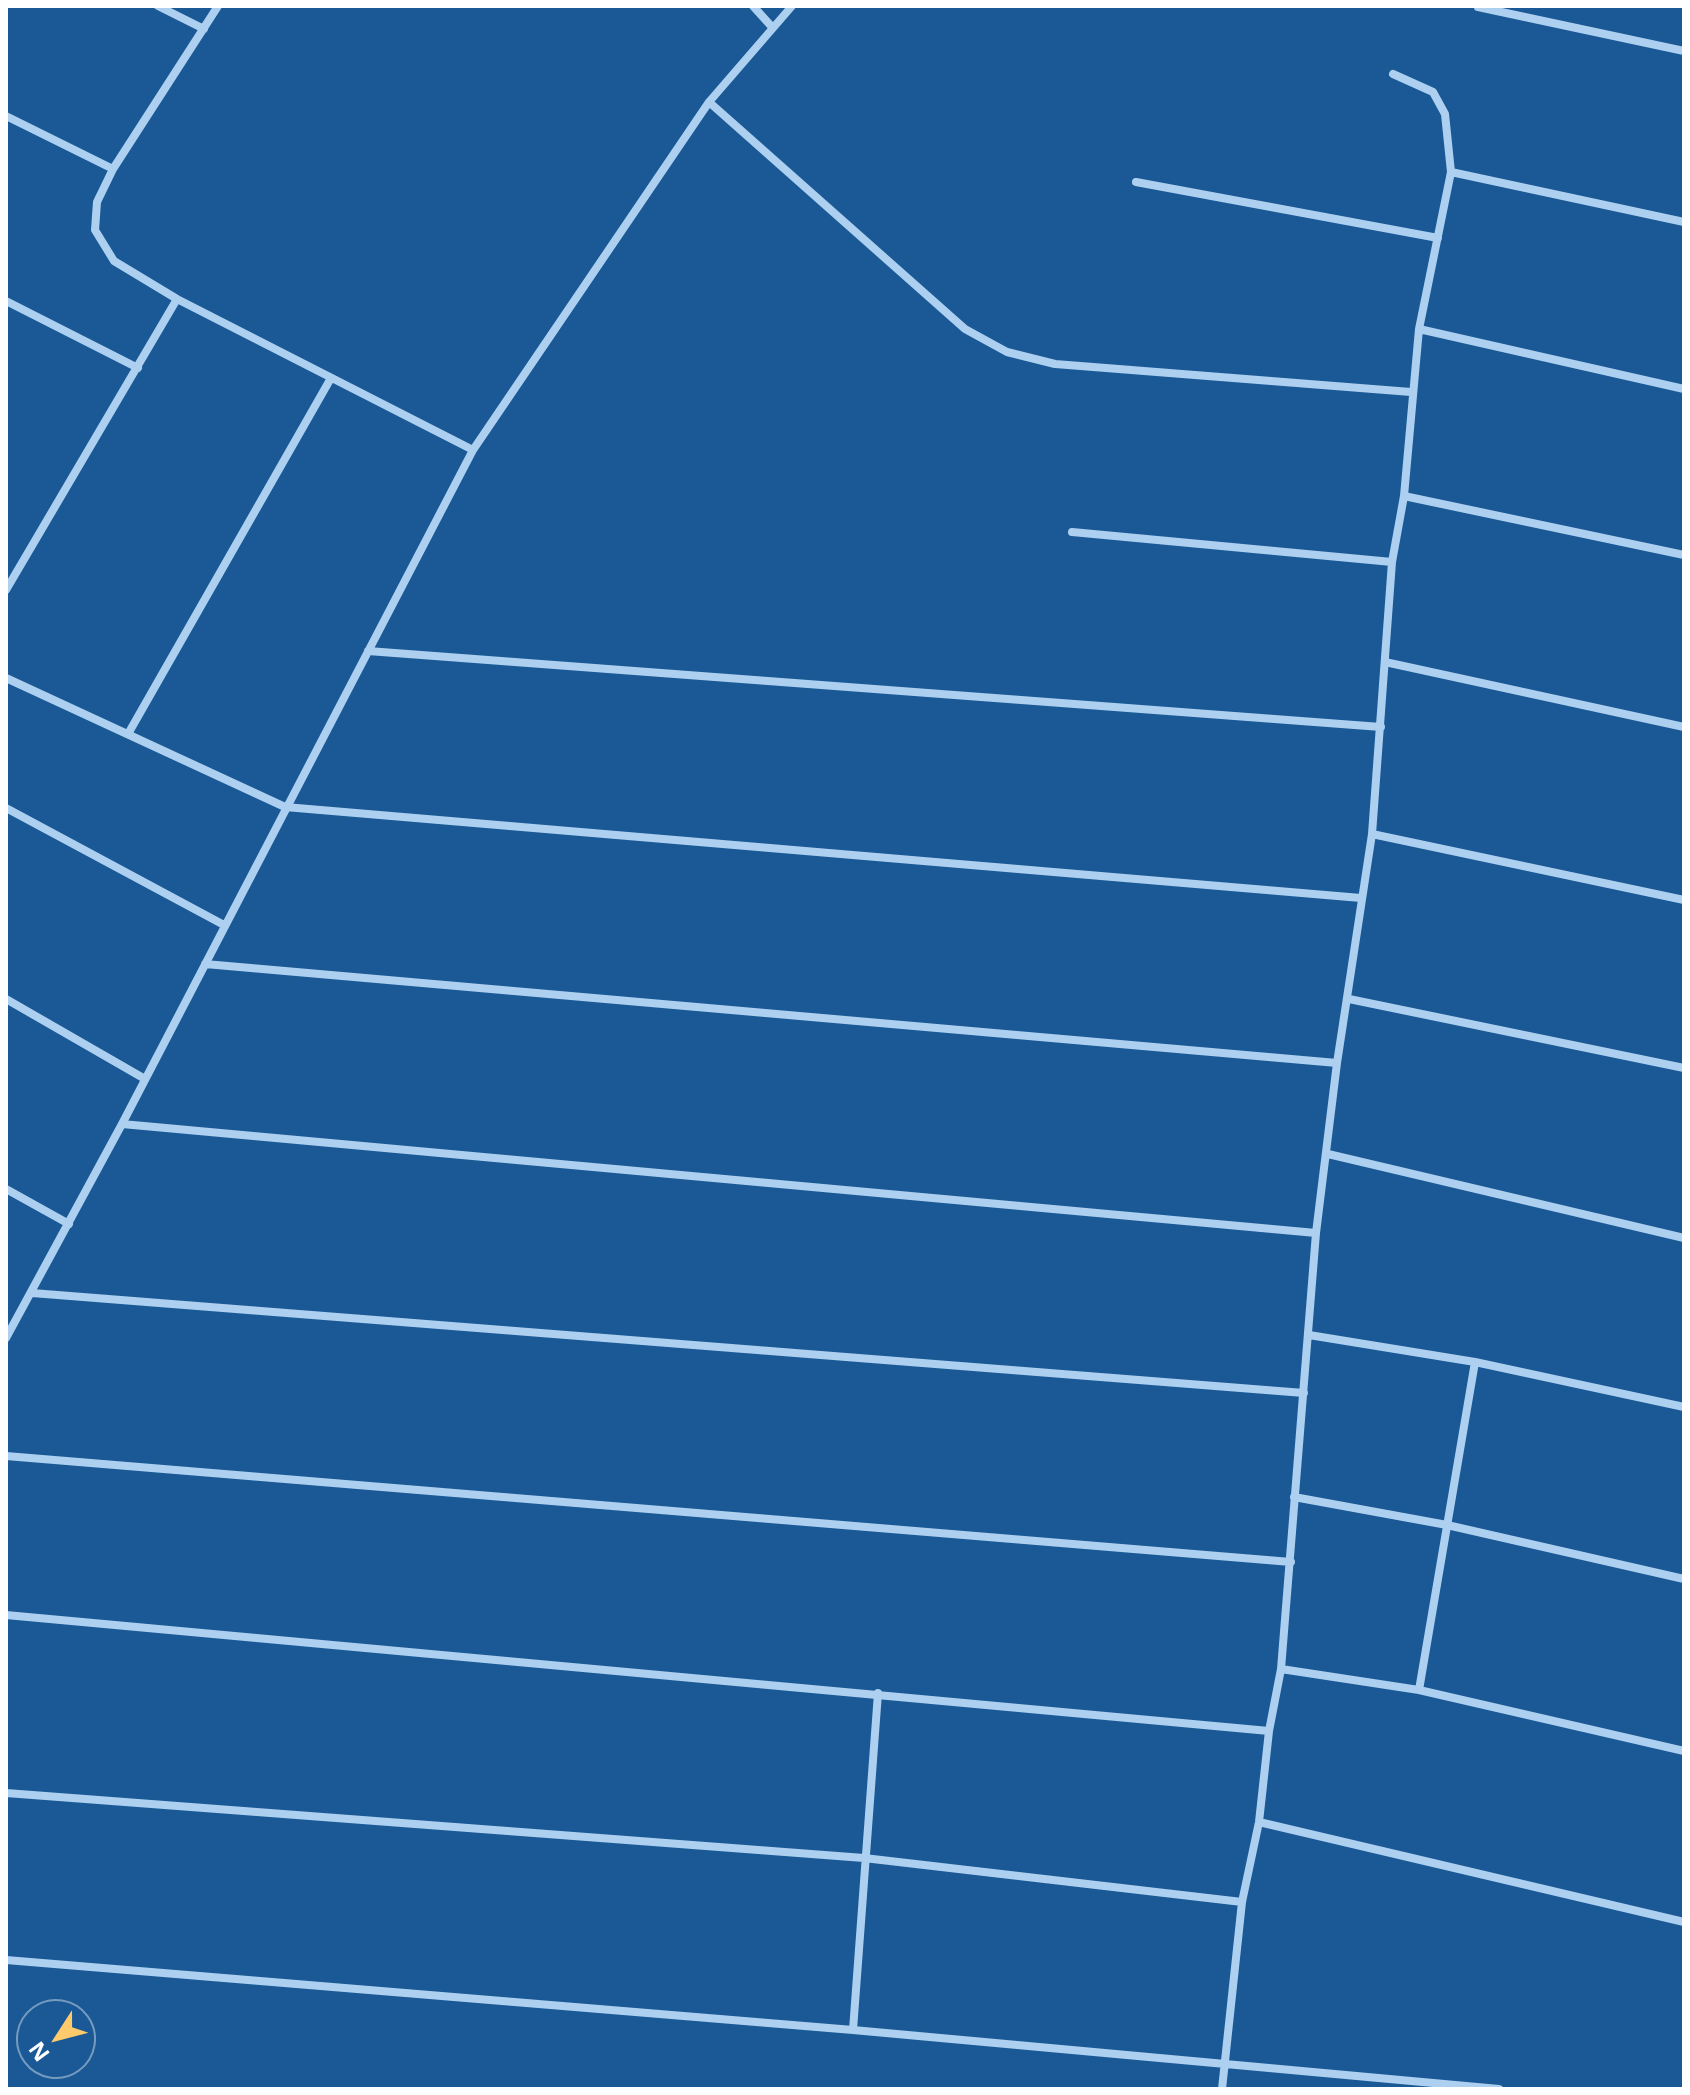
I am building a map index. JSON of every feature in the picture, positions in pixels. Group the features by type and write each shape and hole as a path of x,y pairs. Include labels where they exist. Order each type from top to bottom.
{"street":[{"path":"158,6 204,29"},
{"path":"218,6 113,169 97,202 95,230 114,261 177,299 473,450"},
{"path":"753,6 772,27"},
{"path":"6,1338 122,1124 473,450 709,102 792,6"},
{"path":"1478,7 1684,51"},
{"path":"1222,2089 1242,1902 1259,1822 1269,1731 1281,1669 1316,1233 1337,1063 1372,834 1392,562 1404,496 1411,392 1419,329 1451,172 1445,114 1433,92 1393,74"},
{"path":"709,102 965,329 1007,352 1055,364 1411,392"},
{"path":"6,116 113,169"},
{"path":"1451,172 1684,222"},
{"path":"1136,182 1438,238"},
{"path":"6,590 177,299"},
{"path":"6,301 138,368"},
{"path":"1419,329 1684,389"},
{"path":"128,734 331,378"},
{"path":"1404,496 1684,555"},
{"path":"1072,532 1392,562"},
{"path":"368,651 1381,727"},
{"path":"1385,662 1684,727"},
{"path":"6,678 285,807 1361,898"},
{"path":"6,808 224,925"},
{"path":"1372,834 1684,900"},
{"path":"205,964 1337,1063"},
{"path":"6,999 145,1079"},
{"path":"1349,999 1684,1068"},
{"path":"122,1124 1316,1233"},
{"path":"1328,1154 1684,1238"},
{"path":"6,1189 69,1224"},
{"path":"32,1293 1304,1393"},
{"path":"1309,1335 1475,1362 1684,1407"},
{"path":"1419,1690 1475,1362"},
{"path":"6,1456 1291,1562"},
{"path":"1294,1497 1447,1525 1684,1579"},
{"path":"6,1615 1269,1731"},
{"path":"1281,1669 1419,1690 1684,1751"},
{"path":"853,2030 878,1693"},
{"path":"6,1793 864,1858 1242,1902"},
{"path":"1259,1822 1684,1922"},
{"path":"6,1960 853,2030 1499,2089"}]}
